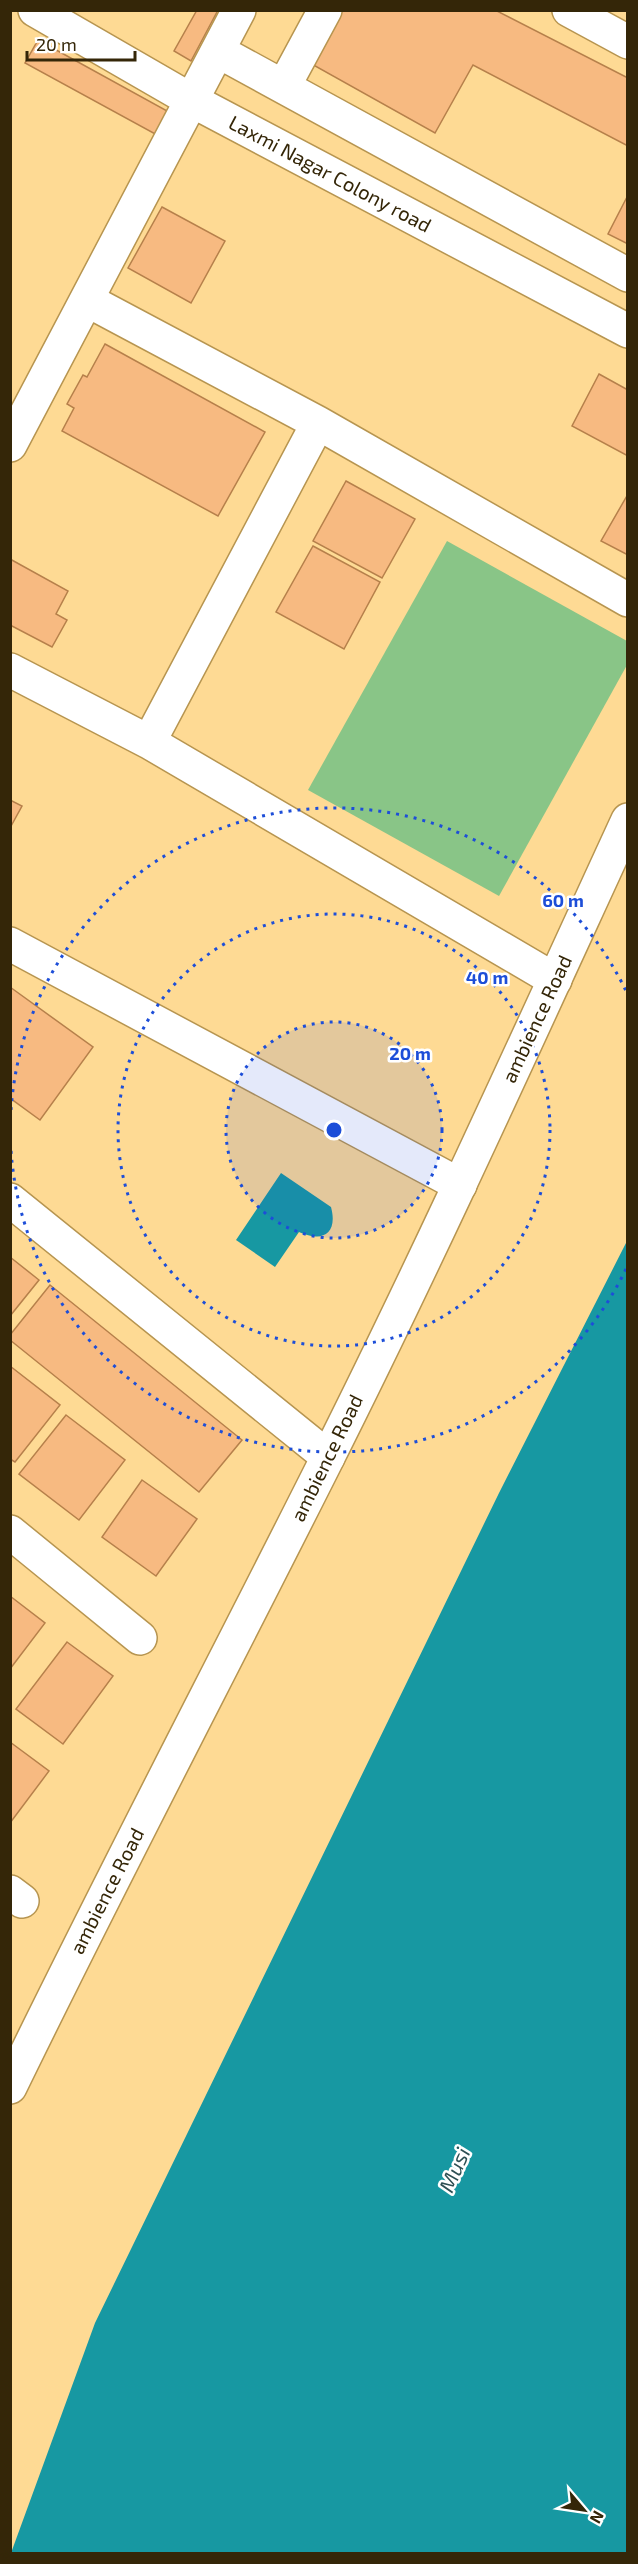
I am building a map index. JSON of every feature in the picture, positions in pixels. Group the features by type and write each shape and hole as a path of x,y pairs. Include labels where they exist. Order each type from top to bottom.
{"street":[{"name":"Laxmi Nagar Colony road","path":"35,10 191,100 627,331"},
{"path":"10,445 239,10"},
{"path":"284,86 325,10"},
{"path":"569,10 627,42"},
{"path":"218,51 627,275"},
{"path":"87,300 318,423 627,600"},
{"path":"149,742 318,423"},
{"path":"10,670 149,742 555,980"},
{"name":"ambience Road","path":"10,2088 84,1936 328,1457 460,1185 627,820"},
{"path":"10,944 460,1185"},
{"path":"10,1200 328,1457"},
{"path":"10,1532 140,1638"}],"green space":[{"path":"447,541 627,641 627,665 499,896 308,790"}],"water":[{"path":"281,1173 331,1207 333,1216 330,1229 322,1236 299,1232 275,1267 236,1240"},
{"name":"Musi","path":"627,1241 627,2553 11,2553 95,2323 499,1493"}],"building":[{"path":"197,10 218,10 191,61 174,51"},
{"path":"340,10 495,10 628,78 628,146 473,65 435,133 308,62"},
{"path":"38,40 169,112 157,135 25,63"},
{"path":"628,195 628,244 608,234"},
{"path":"162,207 225,241 191,303 128,268"},
{"path":"105,344 265,432 218,516 62,431 74,408 67,404 83,375 87,377"},
{"path":"599,374 628,390 628,456 572,426"},
{"path":"346,481 415,519 382,578 313,541"},
{"path":"628,494 628,555 601,541"},
{"path":"313,546 380,582 344,649 276,612"},
{"path":"10,559 68,591 56,614 67,620 52,647 10,625"},
{"path":"10,800 22,806 10,828"},
{"path":"10,987 93,1047 40,1120 10,1098"},
{"path":"10,1257 39,1280 10,1316"},
{"path":"50,1285 242,1440 199,1492 10,1340 10,1335"},
{"path":"10,1366 60,1405 15,1462 10,1459"},
{"path":"66,1415 125,1460 79,1520 19,1474"},
{"path":"142,1480 197,1519 156,1576 102,1537"},
{"path":"10,1596 45,1623 10,1669"},
{"path":"67,1642 113,1676 63,1744 16,1709"},
{"path":"10,1742 49,1771 10,1823"}]}
